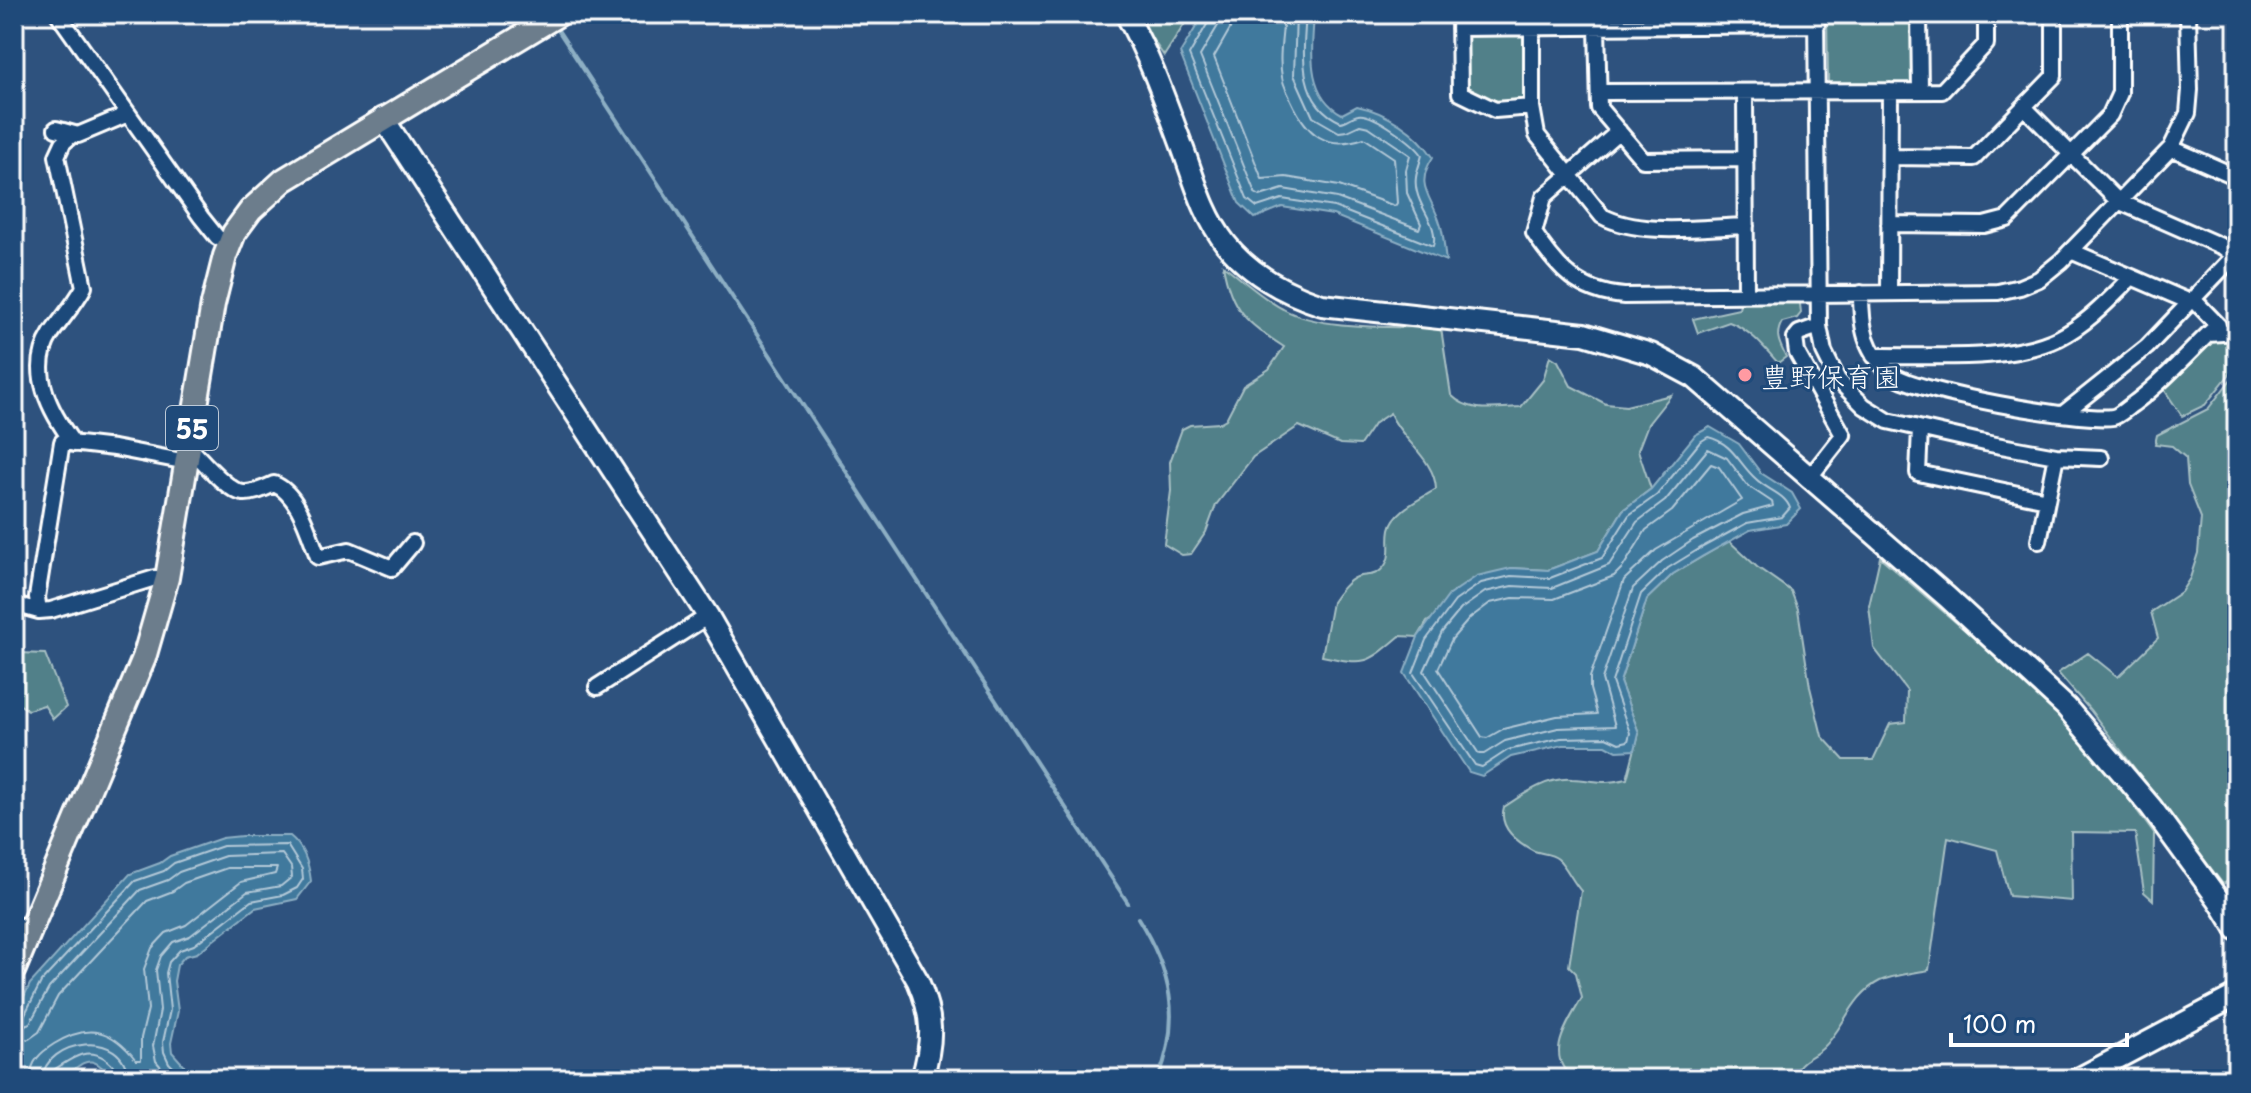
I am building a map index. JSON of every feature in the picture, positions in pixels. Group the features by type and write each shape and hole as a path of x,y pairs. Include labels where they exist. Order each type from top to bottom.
{"main road":[{"name":"55","path":"14,969 22,927 144,658 167,578 213,304 234,233 268,192 383,118 550,19"}],"street":[{"path":"58,14 201,217 217,237 230,244"},
{"path":"1126,14 1150,60 1204,209 1225,243 1259,275 1290,294 1322,305 1584,334 1615,341 1651,354 1694,377 1998,642 2078,720 2151,807 2237,930"},
{"path":"1919,14 1920,90"},
{"path":"1600,92 1942,91 1986,44 1986,14"},
{"path":"1890,157 1974,158 2054,76 2054,14"},
{"path":"1889,224 1996,223 2007,219 2110,115 2120,93 2120,14"},
{"path":"1619,131 1544,197 1534,233 1555,264 1573,279 1613,295 1998,292 2039,279 2071,251 2171,148 2188,113 2188,14"},
{"path":"1532,107 1495,110 1460,93 1459,21 1532,21 1597,27 1817,19 1819,326 1824,352 1838,380 1848,393 1888,421 2056,456 2101,458"},
{"path":"1532,21 1532,107 1537,135 1602,216 1625,226 1746,226"},
{"path":"1597,27 1599,108 1643,160 1746,159"},
{"path":"1889,292 1890,91"},
{"path":"1745,92 1746,294"},
{"path":"2024,107 2118,201 2236,253 2147,347 2064,413"},
{"path":"74,444 51,409 40,379 40,365 47,342 84,287 57,156 63,143 73,134 128,114"},
{"path":"383,118 708,616 918,981 931,1019 931,1048 922,1079"},
{"path":"56,129 73,134"},
{"path":"2171,148 2237,177"},
{"path":"1861,293 1861,326 1874,356 1906,383 2034,411 2114,417 2160,385 2218,325 2192,300 2131,278 2071,251"},
{"path":"1874,356 2004,354 2041,345 2084,322 2131,278"},
{"path":"1810,477 1843,435 1797,353 1795,344 1799,333 1819,326"},
{"path":"2208,334 2237,332"},
{"path":"1920,429 1918,473 2047,500"},
{"path":"39,611 37,597 62,442 188,454 227,485 245,494 274,484 284,489 302,516 318,557 349,550 392,568 413,543"},
{"path":"2039,541 2056,456"},
{"path":"14,604 39,611 155,578 167,578"},
{"path":"597,687 708,616"},
{"path":"2078,1079 2237,995"}],"green space":[{"path":"1135,14 1191,14 1164,56"},
{"path":"1827,14 1915,14 1916,81 1911,86 1831,85 1828,81"},
{"path":"1469,35 1524,35 1527,38 1528,100 1497,104 1466,91 1464,40"},
{"path":"1223,265 1267,299 1299,316 1360,326 1441,328 1451,395 1466,405 1521,407 1543,380 1550,356 1558,361 1571,386 1606,404 1626,406 1671,395 1648,424 1638,450 1651,489 1623,510 1598,551 1548,570 1511,568 1427,622 1418,637 1400,636 1380,653 1365,660 1348,661 1322,656 1332,602 1350,581 1381,570 1389,556 1389,535 1393,522 1409,506 1436,489 1434,478 1390,413 1375,423 1360,445 1340,444 1299,426 1253,457 1216,505 1206,532 1191,554 1182,555 1164,544 1171,491 1170,462 1182,429 1226,419 1243,386 1269,369 1284,347 1242,314 1231,294"},
{"path":"1796,299 1801,313 1797,318 1782,322 1778,332 1786,357 1778,363 1756,339 1736,325 1729,322 1698,333 1693,319 1739,309 1741,300"},
{"path":"2235,339 2232,371 2205,405 2182,416 2163,388 2211,341"},
{"path":"2237,365 2237,877 2223,884 2090,710 2058,673 2088,653 2118,677 2158,638 2151,612 2181,592 2190,578 2198,553 2201,518 2188,485 2186,458 2172,446 2155,444 2157,435 2208,409 2235,374"},
{"path":"1729,541 1757,567 1791,591 1798,609 1810,687 1822,736 1844,760 1873,760 1890,724 1906,722 1907,691 1874,648 1869,606 1880,557 2075,725 2154,834 2153,900 2144,892 2135,833 2071,832 2072,901 2009,896 1997,850 1948,837 1929,970 1891,977 1870,987 1830,1040 1801,1064 1797,1079 1575,1079 1560,1061 1559,1050 1565,1029 1582,998 1576,973 1569,966 1581,891 1558,859 1534,851 1510,834 1504,821 1504,807 1536,787 1554,781 1606,782 1627,779 1639,733 1620,682 1647,599 1673,574"},
{"path":"19,653 45,654 66,707 53,719 44,705 28,710 14,701 14,670"}],"water":[{"path":"1204,14 1314,14 1313,70 1316,83 1330,105 1342,114 1357,106 1390,118 1410,131 1433,157 1424,183 1441,227 1446,261 1333,215 1282,207 1255,218 1239,203 1180,53"},
{"path":"1710,427 1739,444 1761,473 1792,493 1801,509 1786,524 1750,530 1703,556 1673,574 1647,599 1620,682 1639,733 1635,750 1617,751 1606,745 1563,745 1511,757 1482,776 1469,772 1404,673 1418,637 1449,595 1477,576 1511,568 1548,570 1598,551 1623,510 1651,489 1695,435"},
{"path":"290,836 305,856 311,881 297,899 255,908 197,953 185,956 177,965 174,981 178,1011 172,1052 196,1079 112,1079 103,1068 89,1061 53,1079 14,1079 14,1018 30,984 130,874 222,838"}],"waterway":[{"path":"554,24 1128,903"},
{"path":"1138,918 1158,957 1169,996 1170,1036 1158,1079"}],"place":[{"name":"豊野保育園","path":"1745,375"}]}
